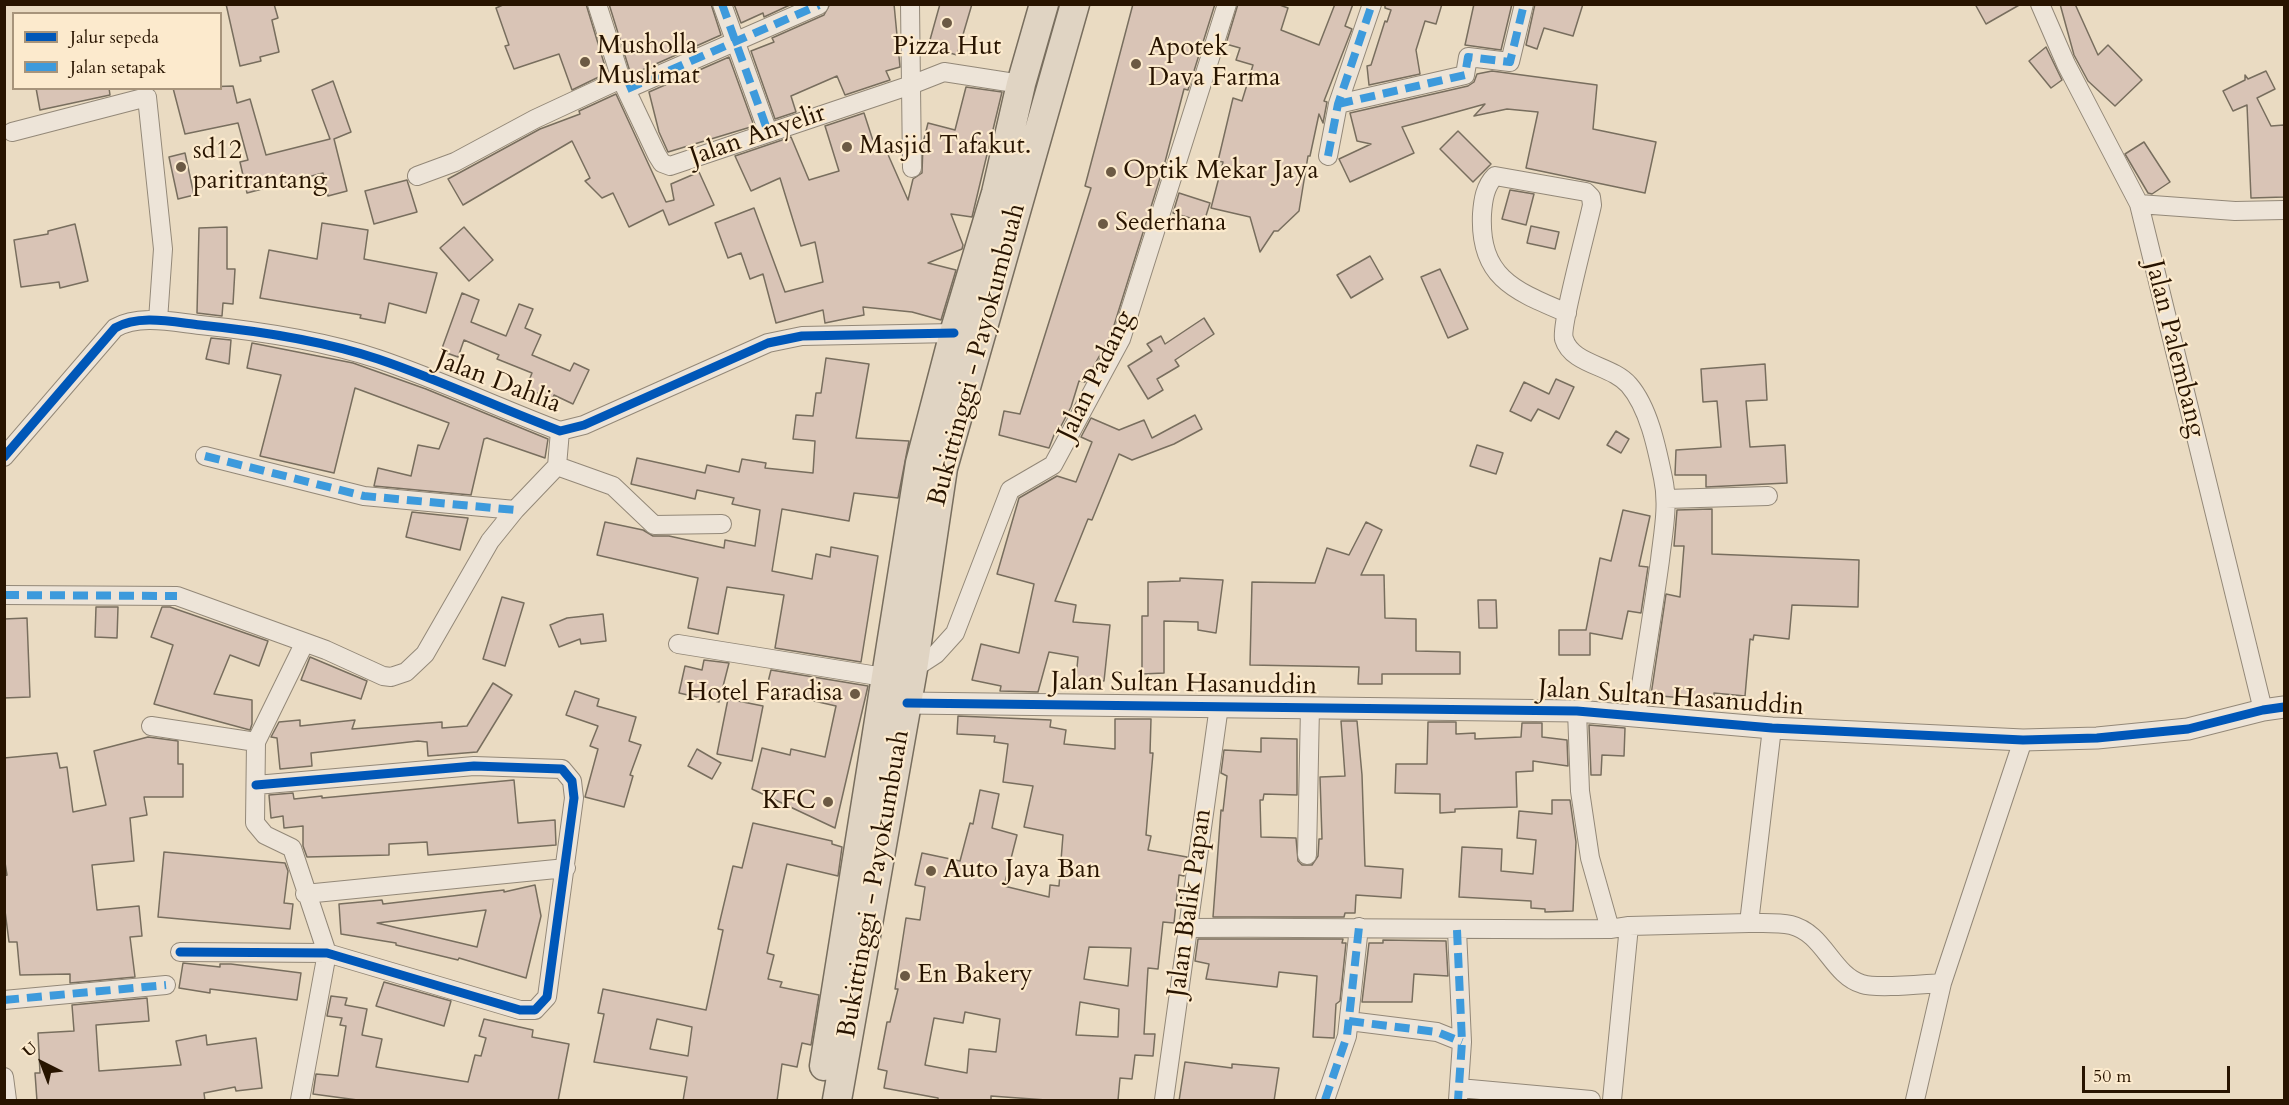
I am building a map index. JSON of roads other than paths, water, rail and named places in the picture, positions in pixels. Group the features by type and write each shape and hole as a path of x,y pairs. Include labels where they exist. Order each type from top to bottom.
{"highway":[{"name":"Bukittinggi - Payokumbuah","path":"818,1101 920,463 954,333 996,194 1021,84 1044,4"},
{"name":"Bukittinggi - Payokumbuah","path":"837,1101 913,669 943,468 1075,4"}],"street":[{"name":"Jalan Anyelir","path":"597,4 624,84 657,155 662,163 670,166 911,86 944,72 1021,84"},
{"path":"722,4 768,132"},
{"path":"417,176 455,162 535,119 735,40 819,4"},
{"path":"910,4 912,168"},
{"name":"Jalan Padang","path":"913,669 936,654 955,633 1010,490 1053,465 1121,339 1227,4"},
{"path":"1328,156 1338,104 1372,4"},
{"path":"1338,104 1465,75 1468,57 1510,62 1524,4"},
{"name":"Jalan Palembang","path":"2040,4 2066,64 2139,204 2263,710"},
{"path":"12,132 147,97 164,249 158,320"},
{"path":"1567,314 1516,289 1495,271 1484,250 1483,200 1489,181 1495,176 1586,192 1591,197 1592,206 1563,333 1572,351 1628,383 1637,396 1650,430 1664,479 1666,498 1656,588 1636,717"},
{"path":"2139,204 2235,211 2284,210"},
{"name":"Jalan Dahlia","path":"4,458 115,328 125,322 158,320 243,330 326,345 378,359 560,431 584,426 768,344 802,336 954,333"},
{"path":"4,595 177,596 226,611 304,644 326,650 383,676 391,677 406,672 425,654 490,541 515,510 558,466 560,431"},
{"path":"205,456 364,496 515,510"},
{"path":"558,466 613,486 654,525 722,524"},
{"path":"1666,498 1768,496"},
{"path":"300,1101 327,953 305,894 292,848 265,835 255,823 256,742 304,644"},
{"path":"678,644 884,677"},
{"name":"Jalan Sultan Hasanuddin","path":"907,703 1577,711 1772,728 2024,740 2097,738 2188,729 2284,707"},
{"name":"Jalan Balik Papan","path":"1164,1101 1219,706"},
{"path":"1306,855 1310,707"},
{"path":"1577,711 1580,791 1585,825 1590,858 1610,929"},
{"path":"152,726 256,742"},
{"path":"1749,922 1772,728"},
{"path":"1915,1101 1942,983 2024,740"},
{"path":"180,952 327,953 520,1010 535,1010 547,997 566,868 574,790 572,781 562,769 474,766 256,785"},
{"path":"305,894 566,868"},
{"path":"1187,928 1359,927 1457,930 1610,929 1629,926 1749,922 1792,925 1819,943 1847,976 1864,985 1942,983"},
{"path":"1612,1101 1629,926"},
{"path":"1325,1101 1347,1036 1359,927"},
{"path":"1457,930 1462,1042 1459,1094 1591,1101"},
{"path":"4,1000 166,985"},
{"path":"1349,1021 1437,1032 1462,1042"},
{"path":"4,1077 6,1101"}],"place":[{"name":"Pizza Hut","path":"947,23"},
{"name":"Musholla Muslimat","path":"585,62"},
{"name":"Apotek Dava Farma","path":"1136,64"},
{"name":"Masjid Tafakut.","path":"847,147"},
{"name":"sd12 paritrantang","path":"181,167"},
{"name":"Optik Mekar Jaya","path":"1111,172"},
{"name":"Sederhana","path":"1103,224"},
{"name":"Hotel Faradisa","path":"855,694"},
{"name":"KFC","path":"828,802"},
{"name":"Auto Jaya Ban","path":"931,871"},
{"name":"En Bakery","path":"905,976"}]}
